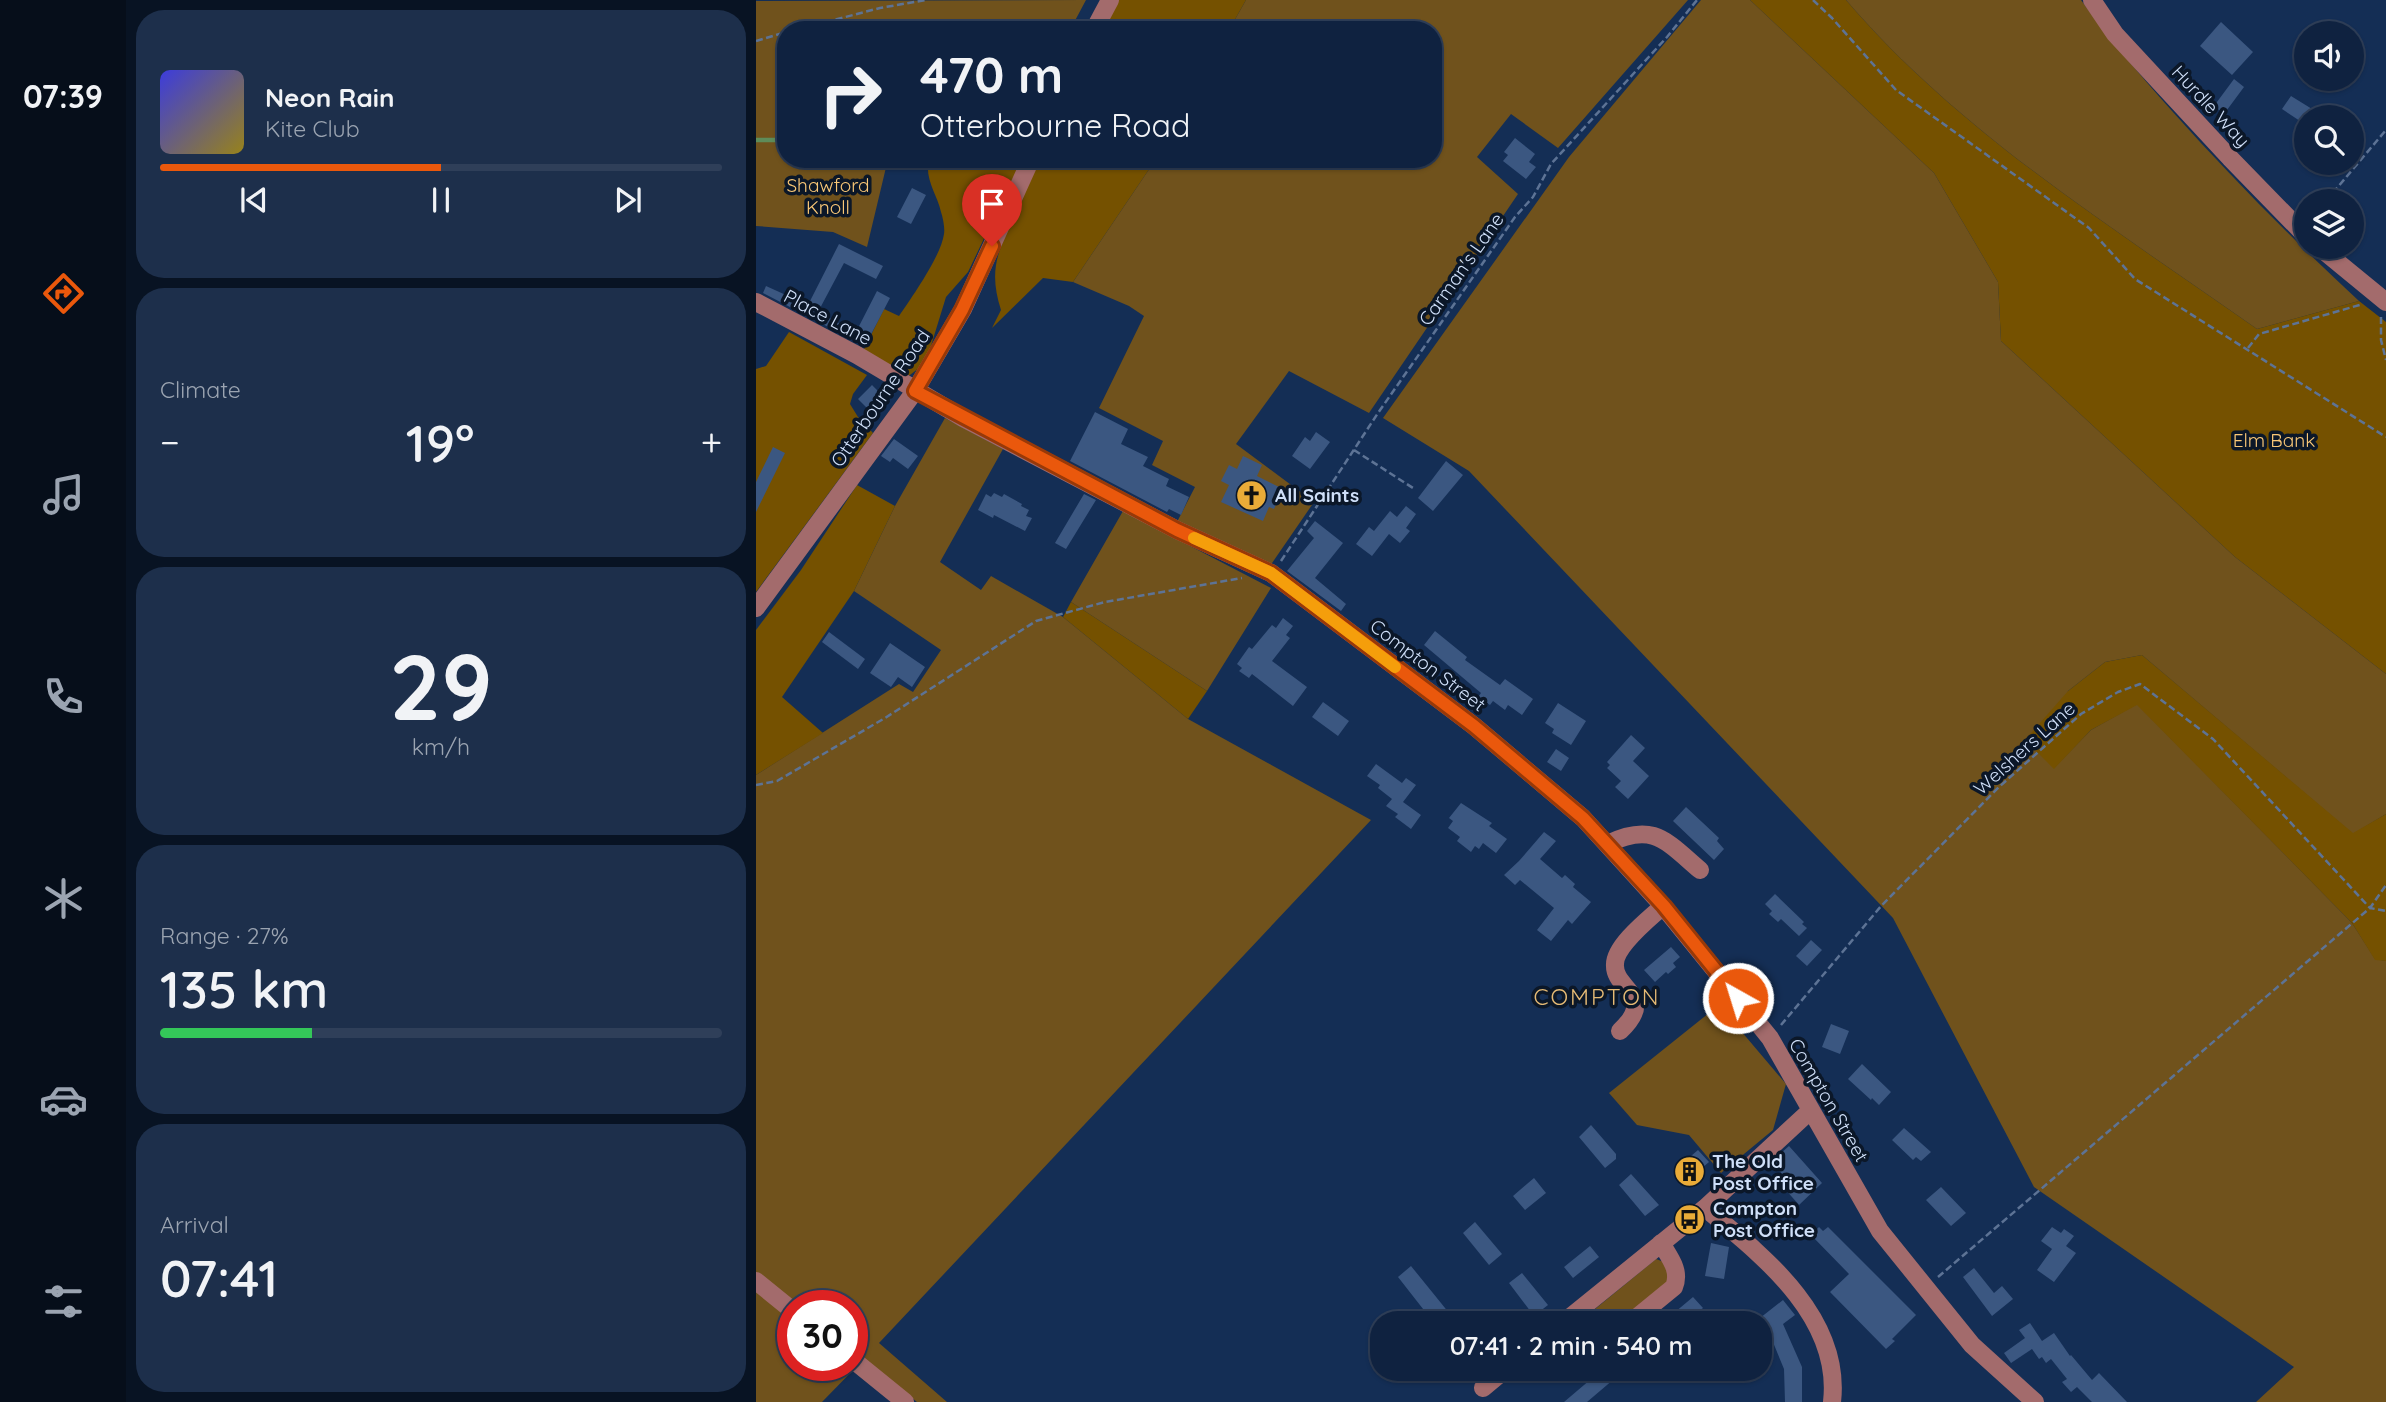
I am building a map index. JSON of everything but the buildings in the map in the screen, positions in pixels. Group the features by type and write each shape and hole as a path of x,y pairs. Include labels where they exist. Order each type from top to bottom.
{"street":[{"path":"1099,21 1110,0"},
{"name":"Hurdle Way","path":"2092,0 2115,34 2294,224"},
{"name":"Otterbourne Road","path":"756,608 915,391 962,310 1027,168"},
{"path":"2334,259 2384,300"},
{"name":"Place Lane","path":"756,302 857,355 915,391"},
{"name":"Compton Street","path":"915,391 1177,530 1271,573 1474,726 1583,818 1664,906 1770,1038 1880,1231 1972,1345 2035,1402"},
{"path":"1607,844 1624,836 1646,833 1668,842 1700,870"},
{"path":"1620,1031 1632,1016 1635,1001 1618,975 1615,963 1624,944 1664,906"},
{"path":"1578,1311 1705,1208 1811,1110"},
{"path":"1705,1208 1784,1278 1809,1311 1829,1357 1832,1402"},
{"path":"1645,1311 1667,1294 1677,1280 1677,1271 1661,1243"},
{"path":"756,1281 777,1298"},
{"path":"868,1372 905,1402"},
{"path":"1483,1388 1491,1381"}],"path":[{"path":"830,21 926,0"},
{"name":"Carman's Lane","path":"1271,573 1514,217 1533,197 1551,164 1667,37 1697,0"},
{"path":"1813,0 1896,90 2090,228 2136,279 2386,437"},
{"path":"756,40 777,34"},
{"path":"2336,189 2386,131"},
{"path":"2248,348 2259,334 2384,300 2381,340 2386,360"},
{"path":"1354,450 1413,488"},
{"path":"756,785 777,781 861,732 1036,621 1105,602 1245,577"},
{"name":"Welshers Lane","path":"1770,1038 1882,905 1999,788 2081,713 2118,692 2140,684 2213,739 2370,908"},
{"path":"1925,1288 2370,908 2386,885"},
{"path":"2370,908 2386,911"}],"green space":[{"name":"Shawford Knoll","path":"1086,0 1075,21 777,21 777,168 886,168 867,247 833,232 756,226 756,1"},
{"path":"1119,0 1246,0 1234,21 1106,21"},
{"path":"1246,0 1688,0 1558,148 1511,114 1477,157 1518,194 1369,413 1289,371 1236,444 1314,502 1270,566 1177,522 1195,487 1152,465 1163,441 1099,408 1144,316 1129,306 1073,282 1150,168 1442,168 1442,21 1234,21"},
{"path":"1701,0 1750,0 1934,173 1998,282 2001,341 2235,557 2386,674 2386,814 2353,834 2142,655 2105,662 2068,691 2054,768 2091,730 2137,704 2352,923 2375,959 2386,961 2386,1402 2256,1402 2294,1367 2034,1187 1893,918 1469,471 1383,418 1569,157"},
{"name":"Elm Bank","path":"1750,0 1846,0 1939,94 1989,136 2094,216 2257,329 2359,301 2386,322 2386,674 2235,557 2001,341 1998,282 1934,173"},
{"path":"1846,0 2081,0 2125,57 2194,136 2294,239 2294,259 2315,259 2359,301 2257,329 2041,177 1939,94"},
{"path":"928,168 1150,168 1073,282 1043,278 992,328 1001,310 995,272 998,254 1006,235 989,228 968,272 946,297 930,349 919,368 906,378 863,351 884,309 899,316 925,276 942,243 944,223"},
{"path":"789,332 867,375 853,394 850,404 873,433 756,592 756,369 766,366"},
{"path":"945,418 1003,449 940,562 981,590 991,576 1063,617 1188,719 1371,820 879,1343 947,1402 917,1402 868,1362 868,1290 777,1290 777,1381 843,1381 822,1402 756,1402 756,775 899,684 913,692 941,650 854,591 895,506"},
{"path":"857,485 895,506 854,591 782,697 823,733 756,775 756,630 801,570"},
{"path":"1123,511 1271,588 1207,691 1071,602"},
{"path":"1071,602 1207,691 1188,719 1063,617"},
{"path":"2142,655 2353,833 2386,814 2386,961 2375,960 2352,923 2137,705 2091,730 2054,769 2025,740 2068,691 2105,662"},
{"path":"1719,1005 1786,1084 1773,1130 1721,1173 1689,1135 1637,1125 1609,1093"},
{"path":"1656,1259 1664,1262 1670,1281 1633,1311 1593,1311"}],"waterway":[{"path":"756,140 777,140"}],"slow traffic":[{"path":"1194,538 1271,573 1395,667"}],"place":[{"name":"All Saints","path":"1252,495"},
{"name":"The Old Post Office","path":"1689,1172"},
{"name":"Compton Post Office","path":"1690,1219"}],"district":[{"name":"COMPTON","path":"1597,996"}],"route":[{"path":"992,246 962,310 915,391 1177,530 1271,573 1474,726 1583,818 1664,906 1738,998"}]}
